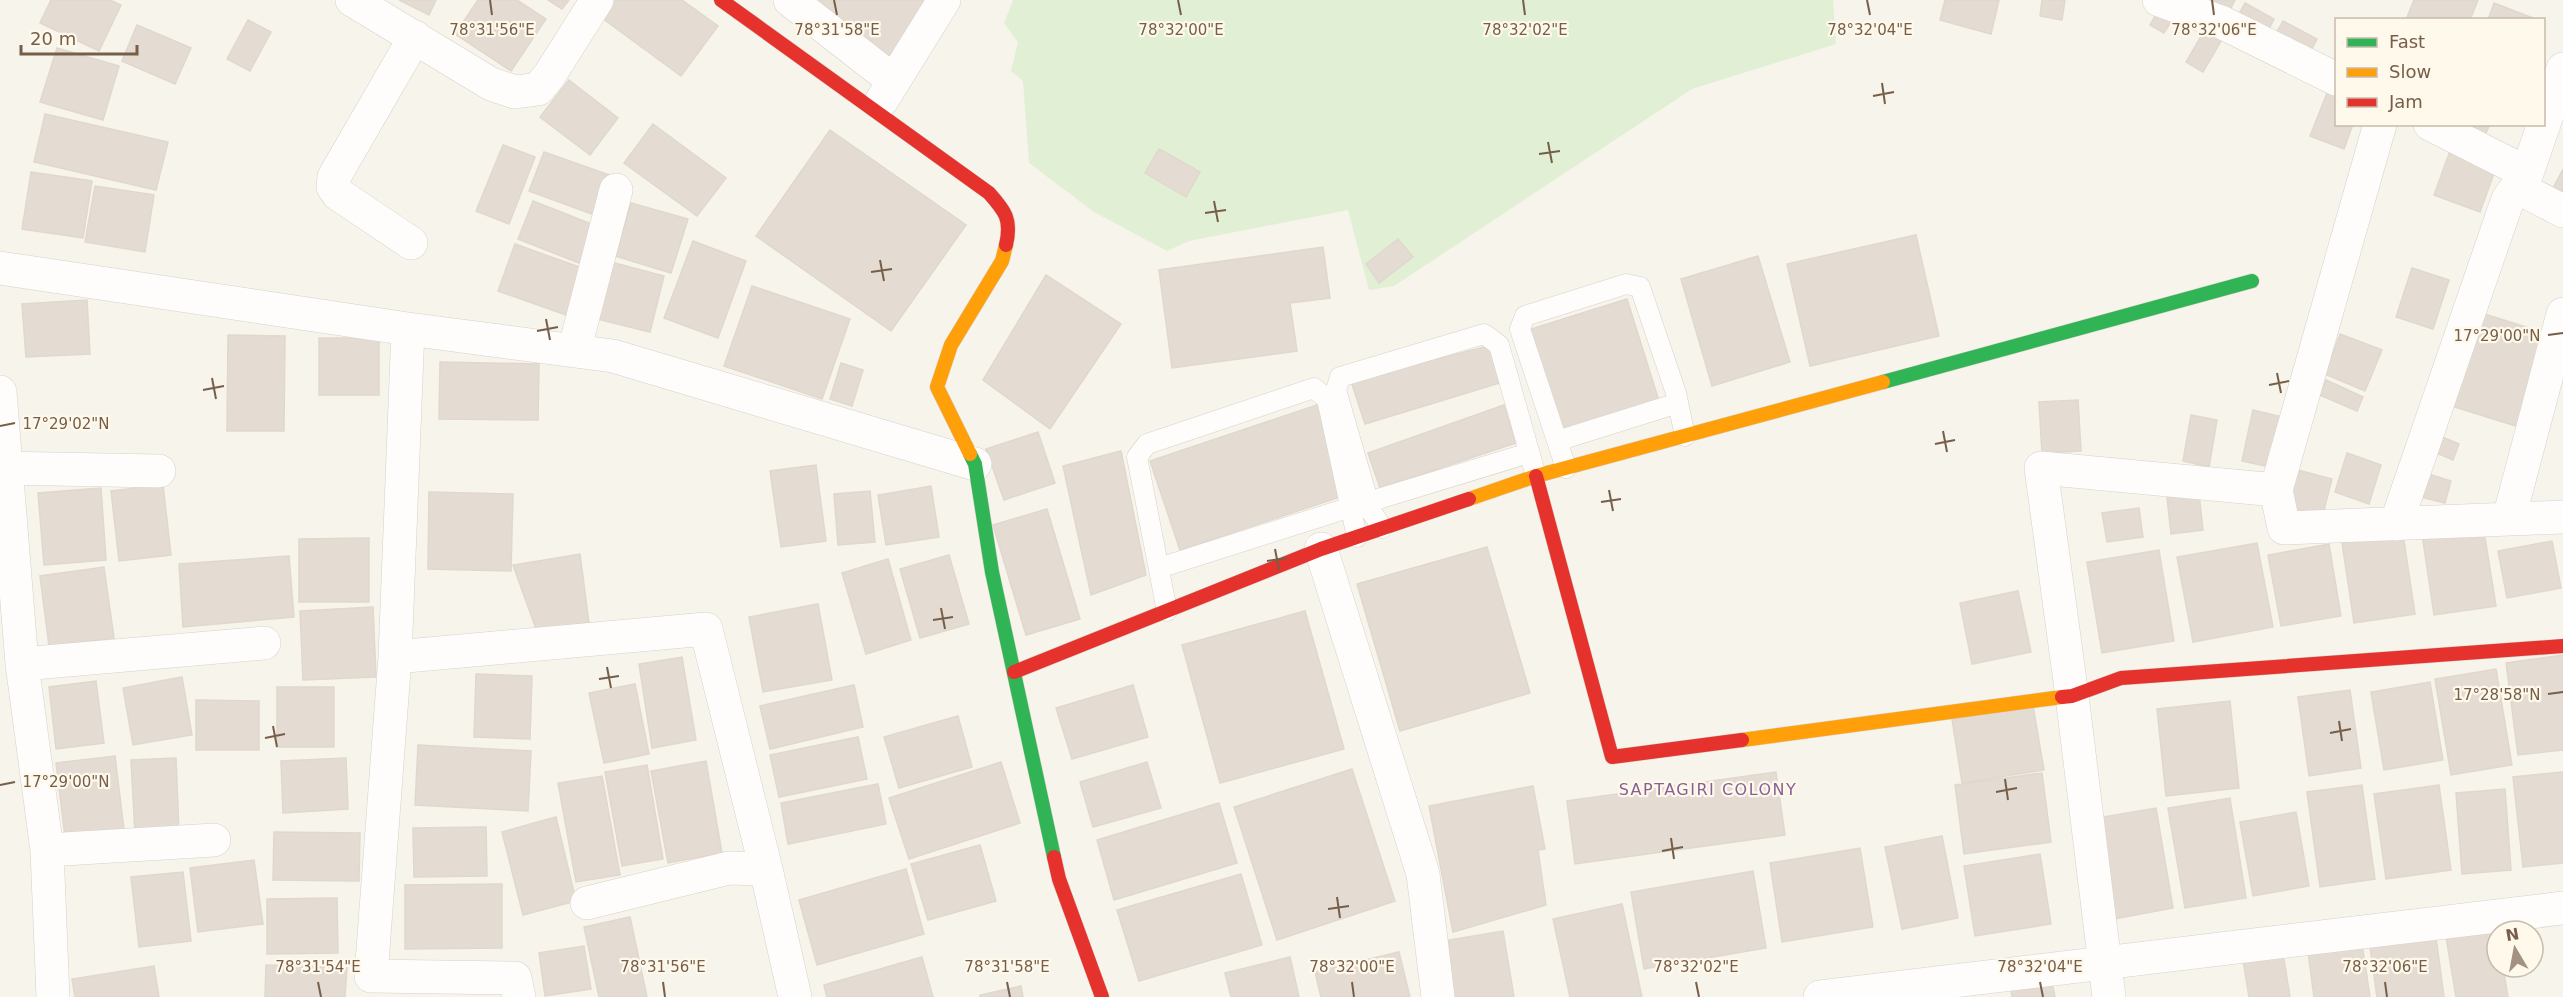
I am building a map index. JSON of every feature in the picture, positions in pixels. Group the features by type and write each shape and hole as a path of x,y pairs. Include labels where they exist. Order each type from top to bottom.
{"street":[{"path":"352,0 491,84 515,92 538,89 549,76 597,0"},
{"path":"721,0 988,193 1005,212 1009,232 1002,261 951,345 937,387 975,465 992,572 1059,879 1102,997"},
{"path":"765,32 790,0 894,81"},
{"path":"875,112 944,0"},
{"path":"2159,0 2221,22 2335,77"},
{"path":"411,243 338,194 333,187 334,177 415,37"},
{"path":"2545,118 2563,69"},
{"path":"2379,126 2276,490 2284,528 2563,517"},
{"path":"2433,126 2522,180 2563,211"},
{"path":"2396,524 2508,199 2522,180 2542,126"},
{"path":"574,351 616,190"},
{"path":"0,268 408,329 613,356 975,465"},
{"path":"1014,672 1322,549 1536,476 2252,281"},
{"path":"2509,518 2563,314"},
{"path":"408,329 394,657 371,976 515,978 519,997"},
{"path":"0,392 3,468 21,664 47,850 53,997"},
{"path":"3,468 159,471"},
{"path":"2109,997 2041,468 2276,490"},
{"path":"1536,476 1612,757 2072,696 2121,678 2563,646"},
{"path":"1322,549 1423,874 1437,997"},
{"path":"394,657 706,630 795,997"},
{"path":"21,664 264,643"},
{"path":"47,850 214,840"},
{"path":"587,903 729,868 766,870"},
{"path":"1820,997 2563,908"}],"lane":[{"path":"1566,468 1520,329 1525,316 1626,284 1640,287 1678,403 1685,436"},
{"path":"1357,537 1360,505 1336,390 1340,377 1484,334 1499,345 1536,476"},
{"path":"1167,611 1137,457 1147,444 1314,388 1327,399 1360,505 1382,528"},
{"path":"1557,441 1678,403"},
{"path":"1159,568 1529,453"}],"green space":[{"path":"1013,0 1833,0 1836,44 1692,89 1394,286 1369,290 1348,210 1189,241 1167,251 1094,212 1029,163 1023,81 1011,71 1018,42 1004,23"}],"building":[{"path":"51,0 110,0 121,5 99,51 40,23"},
{"path":"399,0 436,0 429,15"},
{"path":"478,0 517,0 546,19 511,71 455,34"},
{"path":"548,0 569,0 562,9"},
{"path":"609,0 682,0 718,26 681,76 598,15"},
{"path":"802,0 930,0 886,63"},
{"path":"1945,0 1999,0 1991,34 1940,20"},
{"path":"2042,0 2065,0 2062,20 2040,16"},
{"path":"2191,0 2235,0 2226,18"},
{"path":"2414,0 2478,0 2471,18 2407,18"},
{"path":"2245,3 2274,19 2265,37 2235,21"},
{"path":"2494,3 2533,18 2489,18"},
{"path":"2159,9 2174,17 2164,33 2150,25"},
{"path":"248,20 271,32 250,71 227,59"},
{"path":"2283,21 2317,39 2307,58 2273,39"},
{"path":"137,25 191,48 175,84 122,61"},
{"path":"2207,26 2224,36 2203,72 2186,62"},
{"path":"57,48 119,66 103,120 40,102"},
{"path":"569,80 618,118 590,155 540,117"},
{"path":"2329,88 2335,91 2335,126 2352,126 2344,149 2310,136"},
{"path":"45,114 168,142 156,190 34,162"},
{"path":"653,124 726,178 697,216 624,163"},
{"path":"2447,126 2489,126 2482,142"},
{"path":"830,130 966,225 891,331 756,236"},
{"path":"503,145 535,157 509,224 476,211"},
{"path":"1159,149 1200,172 1186,197 1145,173"},
{"path":"2450,151 2496,168 2480,212 2434,195"},
{"path":"544,152 615,177 600,217 529,191"},
{"path":"2563,169 2563,200 2550,194"},
{"path":"31,172 92,181 83,238 22,229"},
{"path":"95,186 154,195 145,252 85,242"},
{"path":"533,201 599,227 584,265 518,239"},
{"path":"631,203 688,219 671,273 615,256"},
{"path":"1916,235 1939,336 1810,366 1787,264"},
{"path":"1398,239 1413,257 1379,283 1366,264"},
{"path":"693,241 746,261 718,338 664,318"},
{"path":"515,244 582,268 566,315 498,291"},
{"path":"1323,247 1330,298 1290,303 1297,351 1172,368 1159,270"},
{"path":"1758,256 1790,362 1712,386 1681,279"},
{"path":"611,262 664,276 650,332 597,319"},
{"path":"2412,268 2449,280 2433,329 2396,317"},
{"path":"1046,275 1121,324 1050,429 983,380"},
{"path":"752,286 850,319 822,399 724,366"},
{"path":"1627,299 1659,401 1561,432 1528,330"},
{"path":"87,300 90,354 26,357 22,304"},
{"path":"2472,310 2548,334 2519,427 2442,403"},
{"path":"2340,334 2382,350 2365,391 2325,374"},
{"path":"228,335 285,336 284,431 227,431"},
{"path":"319,338 379,338 379,395 319,395"},
{"path":"1488,346 1506,381 1365,424 1351,381"},
{"path":"440,362 539,364 538,420 439,419"},
{"path":"841,363 863,370 852,406 830,399"},
{"path":"2326,380 2363,397 2357,411 2320,395"},
{"path":"2078,400 2081,451 2042,453 2039,402"},
{"path":"1320,404 1343,496 1180,550 1150,461"},
{"path":"1504,405 1516,443 1380,488 1368,453"},
{"path":"2253,410 2290,419 2279,469 2242,461"},
{"path":"2191,415 2217,420 2209,467 2183,461"},
{"path":"1038,432 1055,483 1004,500 986,449"},
{"path":"2433,433 2459,444 2453,460 2427,449"},
{"path":"1121,451 1146,575 1091,595 1063,466"},
{"path":"2347,453 2381,465 2369,504 2335,492"},
{"path":"816,465 826,541 781,547 770,471"},
{"path":"2294,469 2332,479 2322,518 2283,509"},
{"path":"2419,471 2451,481 2445,503 2413,495"},
{"path":"163,485 171,555 119,561 111,491"},
{"path":"2198,485 2203,530 2171,534 2166,488"},
{"path":"931,486 939,537 886,545 878,495"},
{"path":"101,488 106,560 44,565 38,493"},
{"path":"870,491 875,542 838,545 834,494"},
{"path":"429,492 513,494 511,571 428,569"},
{"path":"2139,508 2143,537 2107,542 2102,513"},
{"path":"1047,509 1080,619 1026,635 993,525"},
{"path":"2483,525 2496,606 2434,615 2422,534"},
{"path":"2403,534 2415,614 2354,623 2342,543"},
{"path":"369,538 369,602 299,602 299,539"},
{"path":"2552,541 2561,588 2507,598 2498,551"},
{"path":"2257,543 2273,627 2193,642 2177,557"},
{"path":"2329,544 2341,616 2281,626 2268,555"},
{"path":"1487,547 1530,693 1400,731 1357,584"},
{"path":"2159,550 2174,641 2102,653 2087,562"},
{"path":"580,554 589,623 536,629 513,565"},
{"path":"949,555 969,624 920,638 900,569"},
{"path":"289,556 294,617 183,627 179,564"},
{"path":"888,559 911,640 866,654 842,573"},
{"path":"104,567 114,638 49,646 40,576"},
{"path":"2018,591 2031,652 1972,664 1960,603"},
{"path":"818,604 832,680 763,692 749,617"},
{"path":"373,607 376,677 303,680 300,611"},
{"path":"1305,611 1344,749 1220,783 1182,645"},
{"path":"2563,655 2563,750 2518,755 2506,663"},
{"path":"682,657 696,740 652,748 639,664"},
{"path":"2496,669 2512,765 2451,775 2435,679"},
{"path":"476,674 532,676 530,739 474,737"},
{"path":"182,677 192,735 133,745 123,688"},
{"path":"96,681 104,743 56,749 49,687"},
{"path":"2430,682 2443,760 2384,770 2371,692"},
{"path":"635,684 649,754 604,763 589,693"},
{"path":"854,685 863,727 770,749 760,706"},
{"path":"1133,685 1148,737 1072,759 1056,708"},
{"path":"277,687 334,687 334,747 277,747"},
{"path":"2350,690 2361,768 2309,776 2298,697"},
{"path":"196,700 259,701 259,750 196,750"},
{"path":"2230,701 2239,788 2166,796 2157,709"},
{"path":"2033,706 2044,770 1962,783 1952,719"},
{"path":"958,716 972,767 899,788 884,737"},
{"path":"858,737 867,779 779,797 770,755"},
{"path":"418,745 531,751 528,811 415,805"},
{"path":"115,756 125,838 66,845 56,763"},
{"path":"176,758 179,832 135,834 131,760"},
{"path":"346,758 348,809 283,813 281,761"},
{"path":"706,761 722,853 668,863 651,771"},
{"path":"1001,762 1020,823 909,859 889,798"},
{"path":"1147,762 1161,808 1093,827 1080,782"},
{"path":"647,765 663,859 622,866 605,772"},
{"path":"1352,769 1395,901 1277,940 1234,807"},
{"path":"1776,772 1785,835 1575,864 1567,801"},
{"path":"2563,772 2563,863 2523,867 2513,777"},
{"path":"2042,773 2051,842 1964,854 1955,785"},
{"path":"602,776 620,875 576,882 558,783"},
{"path":"878,784 886,824 788,844 781,803"},
{"path":"2362,785 2375,879 2320,887 2307,792"},
{"path":"2439,785 2451,870 2386,879 2374,794"},
{"path":"1533,786 1545,849 1538,850 1546,905 1453,932 1429,806"},
{"path":"2505,789 2511,870 2462,874 2456,793"},
{"path":"2230,798 2246,898 2185,908 2168,808"},
{"path":"1219,803 1237,863 1114,900 1097,840"},
{"path":"2156,808 2173,908 2108,920 2091,819"},
{"path":"2296,812 2309,886 2253,896 2240,822"},
{"path":"556,817 576,901 523,915 502,832"},
{"path":"486,827 487,876 414,877 413,828"},
{"path":"274,832 360,833 359,881 273,880"},
{"path":"1942,836 1958,918 1902,929 1885,847"},
{"path":"980,845 996,901 928,920 911,864"},
{"path":"1860,848 1873,927 1782,942 1770,863"},
{"path":"2040,854 2051,924 1975,936 1964,866"},
{"path":"254,860 263,924 198,932 190,868"},
{"path":"906,869 924,934 817,965 799,900"},
{"path":"1753,871 1766,948 1644,969 1631,892"},
{"path":"183,872 191,941 139,947 131,877"},
{"path":"1241,874 1262,945 1139,981 1117,910"},
{"path":"502,884 502,948 405,949 405,885"},
{"path":"337,898 338,953 267,954 267,899"},
{"path":"1622,904 1642,997 1570,997 1553,919"},
{"path":"630,917 647,997 599,997 584,927"},
{"path":"1503,931 1514,997 1446,997 1437,942"},
{"path":"2485,932 2485,979 2505,979 2508,997 2456,997 2446,937"},
{"path":"2436,937 2444,997 2377,997 2370,947"},
{"path":"2362,944 2370,997 2314,997 2308,952"},
{"path":"584,946 591,989 545,996 539,953"},
{"path":"1399,952 1410,997 1321,997 1315,972"},
{"path":"2283,953 2290,997 2249,997 2243,960"},
{"path":"922,957 933,997 827,997 824,985"},
{"path":"1290,957 1299,997 1231,997 1225,973"},
{"path":"266,965 347,968 345,997 265,997"},
{"path":"154,966 159,997 75,997 72,979"},
{"path":"2052,982 2055,997 2012,997 2011,990"},
{"path":"1021,986 1023,997 980,997 980,995"}],"traffic: fast":[{"path":"1883,382 2252,281"},
{"path":"970,454 975,464 992,572 1054,857"}],"traffic: slow":[{"path":"970,454 937,387 951,345 1002,261 1006,245"},
{"path":"1469,499 1536,476 1883,382"},
{"path":"1742,740 2062,697"}],"traffic: jam":[{"path":"721,0 989,193 1006,216 1008,228 1006,245"},
{"path":"1536,476 1612,757 1742,740"},
{"path":"1014,672 1321,549 1469,499"},
{"path":"2062,697 2072,696 2121,678 2563,646"},
{"path":"1054,857 1059,879 1102,997"}],"district":[{"name":"SAPTAGIRI COLONY","path":"1708,789"}]}
